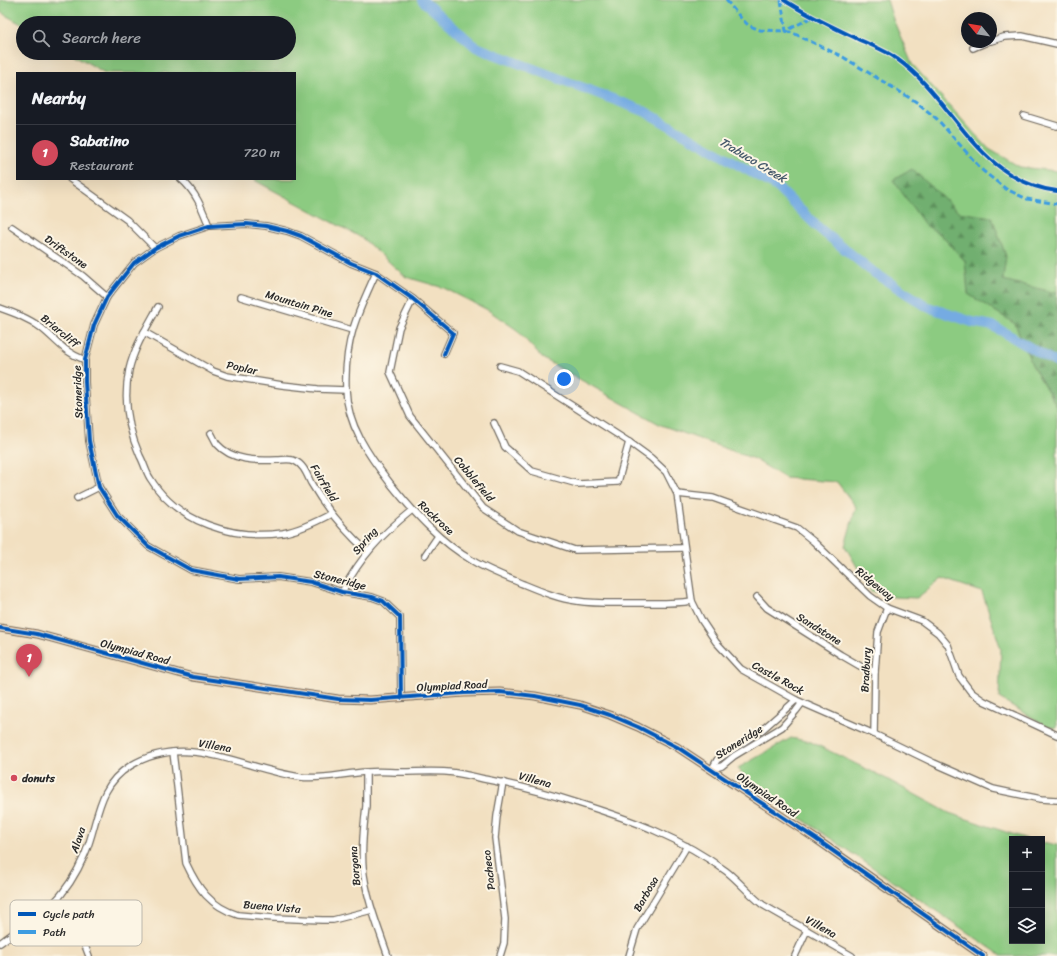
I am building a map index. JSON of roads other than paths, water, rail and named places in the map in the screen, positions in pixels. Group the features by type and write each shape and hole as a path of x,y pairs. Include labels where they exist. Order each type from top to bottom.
{"main road":[{"name":"Olympiad Road","path":"0,628 37,634 192,677 338,699 370,700 464,693 500,692 535,696 580,706 610,715 658,737 712,769 816,839 983,956"}],"street":[{"path":"997,39 1004,37 1022,36 1057,44"},
{"path":"1024,116 1057,126"},
{"path":"71,180 127,220 155,248"},
{"path":"184,180 194,192 202,206 209,226"},
{"name":"Stoneridge","path":"401,698 400,616 383,601 372,597 342,592 311,582 278,577 238,579 191,570 148,546 117,515 99,487 89,441 85,360 94,325 107,297 134,263 155,248 179,236 209,226 247,224 266,226 288,231 301,236 351,263 376,273 413,299 452,333 444,354"},
{"name":"Driftstone","path":"12,227 83,276 107,297"},
{"name":"Rockrose","path":"376,273 352,330 346,360 346,390 354,425 363,445 374,463 412,510 438,536 473,562 528,586 559,597 577,601 600,603 677,604 692,601"},
{"name":"Mountain Pine","path":"241,297 352,330"},
{"name":"Cobblefield","path":"413,299 399,328 390,372 410,416 483,508 518,531 575,550 683,548"},
{"path":"158,307 144,332 129,371 126,401 133,439 150,478 163,495 177,509 193,519 212,527 248,534 284,533 303,528 331,514"},
{"name":"Briarcliff","path":"0,308 31,321 40,327 62,348 74,356 85,360"},
{"name":"Poplar","path":"144,332 213,371 227,376 289,386 346,390"},
{"name":"Castle Rock","path":"500,366 518,371 629,442 652,458 666,472 677,494 683,548 692,601 702,622 716,642 741,669 799,701 993,789 1041,799 1057,800"},
{"path":"494,423 505,447 532,471 578,484 618,482 629,442"},
{"name":"Fairfield","path":"211,433 217,443 227,452 241,458 257,461 293,460 301,464 317,493 331,514 367,551"},
{"path":"76,498 99,487"},
{"name":"Ridgeway","path":"677,494 714,498 797,528 813,540 870,596 887,608 922,621 938,633 948,645 959,676 971,692 984,701 1057,735"},
{"name":"Spring","path":"342,592 367,551 388,529 412,510"},
{"path":"425,555 438,536"},
{"name":"Sandstone","path":"757,597 767,608 847,659 874,672"},
{"name":"Bradbury","path":"874,734 874,672 878,632 887,608"},
{"name":"Stoneridge","path":"712,769 717,760 762,730 799,701"},
{"name":"Stoneridge","path":"712,769 722,766 734,756 776,731 789,719 799,701"},
{"path":"782,713 789,719"},
{"path":"730,750 734,756"},
{"name":"Villena","path":"173,752 189,751 217,755 270,770 305,777 326,777 366,772 446,772 535,789 654,829 687,846 727,872 751,896 763,905 852,956"},
{"name":"Alava","path":"58,899 77,872 86,852 100,802 108,786 122,772 138,762 148,757 173,752"},
{"name":"Buena Vista","path":"173,752 186,863 193,880 202,892 214,903 227,911 238,915 310,920 333,920 372,910"},
{"name":"Borgona","path":"366,772 366,805 362,845 363,868 372,910 388,956"},
{"name":"Pacheco","path":"500,956 504,943 505,919 495,838 503,782"},
{"name":"Barbosa","path":"629,956 637,929 687,846"},
{"path":"795,956 807,930"},
{"name":"Alava","path":"0,943 10,936"},
{"path":"85,946 89,956"}],"waterway":[{"name":"Trabuco Creek","path":"422,0 476,47 644,111 777,187 820,229 873,272 928,307 972,322 993,326 1057,363"}],"place":[{"name":"Sabatino","path":"29,677"},
{"name":"donuts","path":"14,778"}]}
